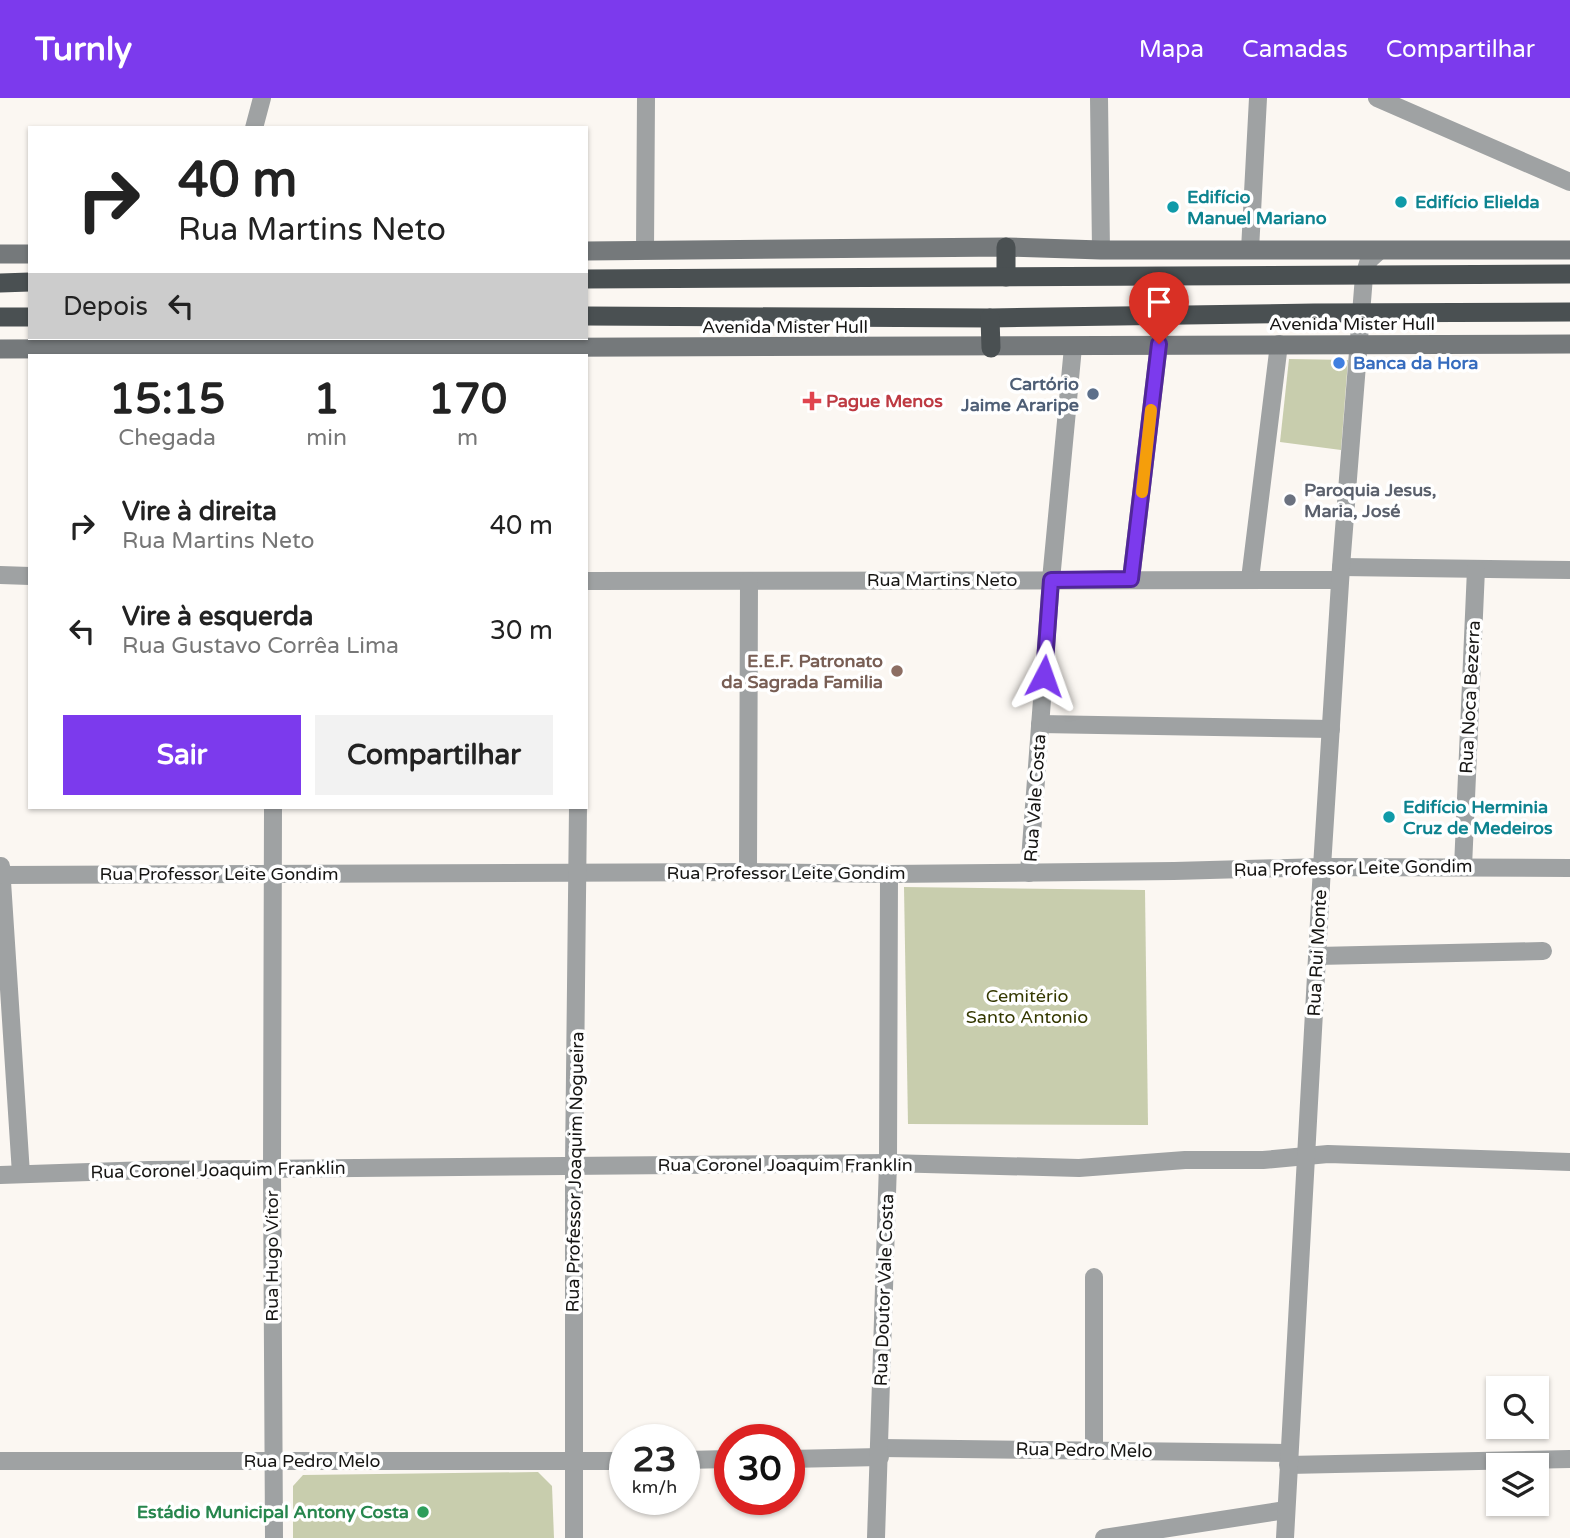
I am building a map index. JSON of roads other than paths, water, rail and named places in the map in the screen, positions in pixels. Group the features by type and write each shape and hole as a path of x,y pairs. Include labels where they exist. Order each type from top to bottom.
{"highway":[{"path":"1006,247 1006,277"},
{"path":"588,279 1570,274"},
{"path":"0,283 28,282"},
{"name":"Avenida Mister Hull","path":"588,316 990,318 1570,312"},
{"path":"0,317 28,317"},
{"path":"990,318 990,348"}],"main road":[{"path":"588,251 1006,247 1101,250 1570,250"},
{"path":"0,254 28,254"},
{"name":"Avenida Mister Hull","path":"0,349 990,348 1159,344 1570,344"}],"street":[{"path":"255,126 262,98"},
{"path":"645,250 646,98"},
{"path":"1099,98 1101,250"},
{"path":"1251,250 1258,98"},
{"path":"1377,98 1570,182"},
{"name":"Rua Rui Monte","path":"1285,1538 1305,1157 1341,573 1364,276 1368,260 1380,250"},
{"path":"1131,579 1159,344"},
{"path":"1250,579 1279,344"},
{"name":"Rua Vale Costa","path":"1030,873 1051,580 1073,347"},
{"name":"Rua Martins Neto","path":"588,581 1250,579 1476,569 1570,570"},
{"name":"Rua Noca Bezerra","path":"1463,867 1476,569"},
{"path":"0,575 28,576"},
{"path":"748,872 749,581"},
{"path":"1040,724 1331,729"},
{"name":"Rua Hugo Vítor","path":"273,809 274,1538"},
{"name":"Rua Professor Joaquim Nogueira","path":"574,1538 578,809"},
{"name":"Rua Professor Leite Gondim","path":"1,869 272,873 889,874 1322,867 1570,868"},
{"path":"1,869 21,1174"},
{"name":"Rua Doutor Vale Costa","path":"876,1538 888,1163 889,874"},
{"path":"1317,956 1543,951"},
{"name":"Rua Coronel Joaquim Franklin","path":"0,1175 149,1170 574,1165 888,1163 1079,1168 1185,1160 1262,1160 1346,1154 1570,1162"},
{"path":"1094,1277 1094,1451"},
{"name":"Rua Pedro Melo","path":"805,1458 880,1453 1094,1451 1288,1459 1570,1459"},
{"name":"Rua Pedro Melo","path":"0,1461 609,1461"},
{"path":"1104,1538 1286,1510"}],"place":[{"name":"Edifício Elielda","path":"1401,202"},
{"name":"Edifício Manuel Mariano","path":"1173,207"},
{"name":"Banca da Hora","path":"1339,363"},
{"name":"Cartório Jaime Araripe","path":"1093,394"},
{"name":"Pague Menos","path":"812,401"},
{"name":"Paroquia Jesus, Maria, José","path":"1290,500"},
{"name":"E.E.F. Patronato da Sagrada Familia","path":"897,671"},
{"name":"Edifício Herminia Cruz de Medeiros","path":"1389,817"},
{"name":"Estádio Municipal Antony Costa","path":"423,1512"}],"park label":[{"name":"Cemitério Santo Antonio","path":"1027,1006"}]}
